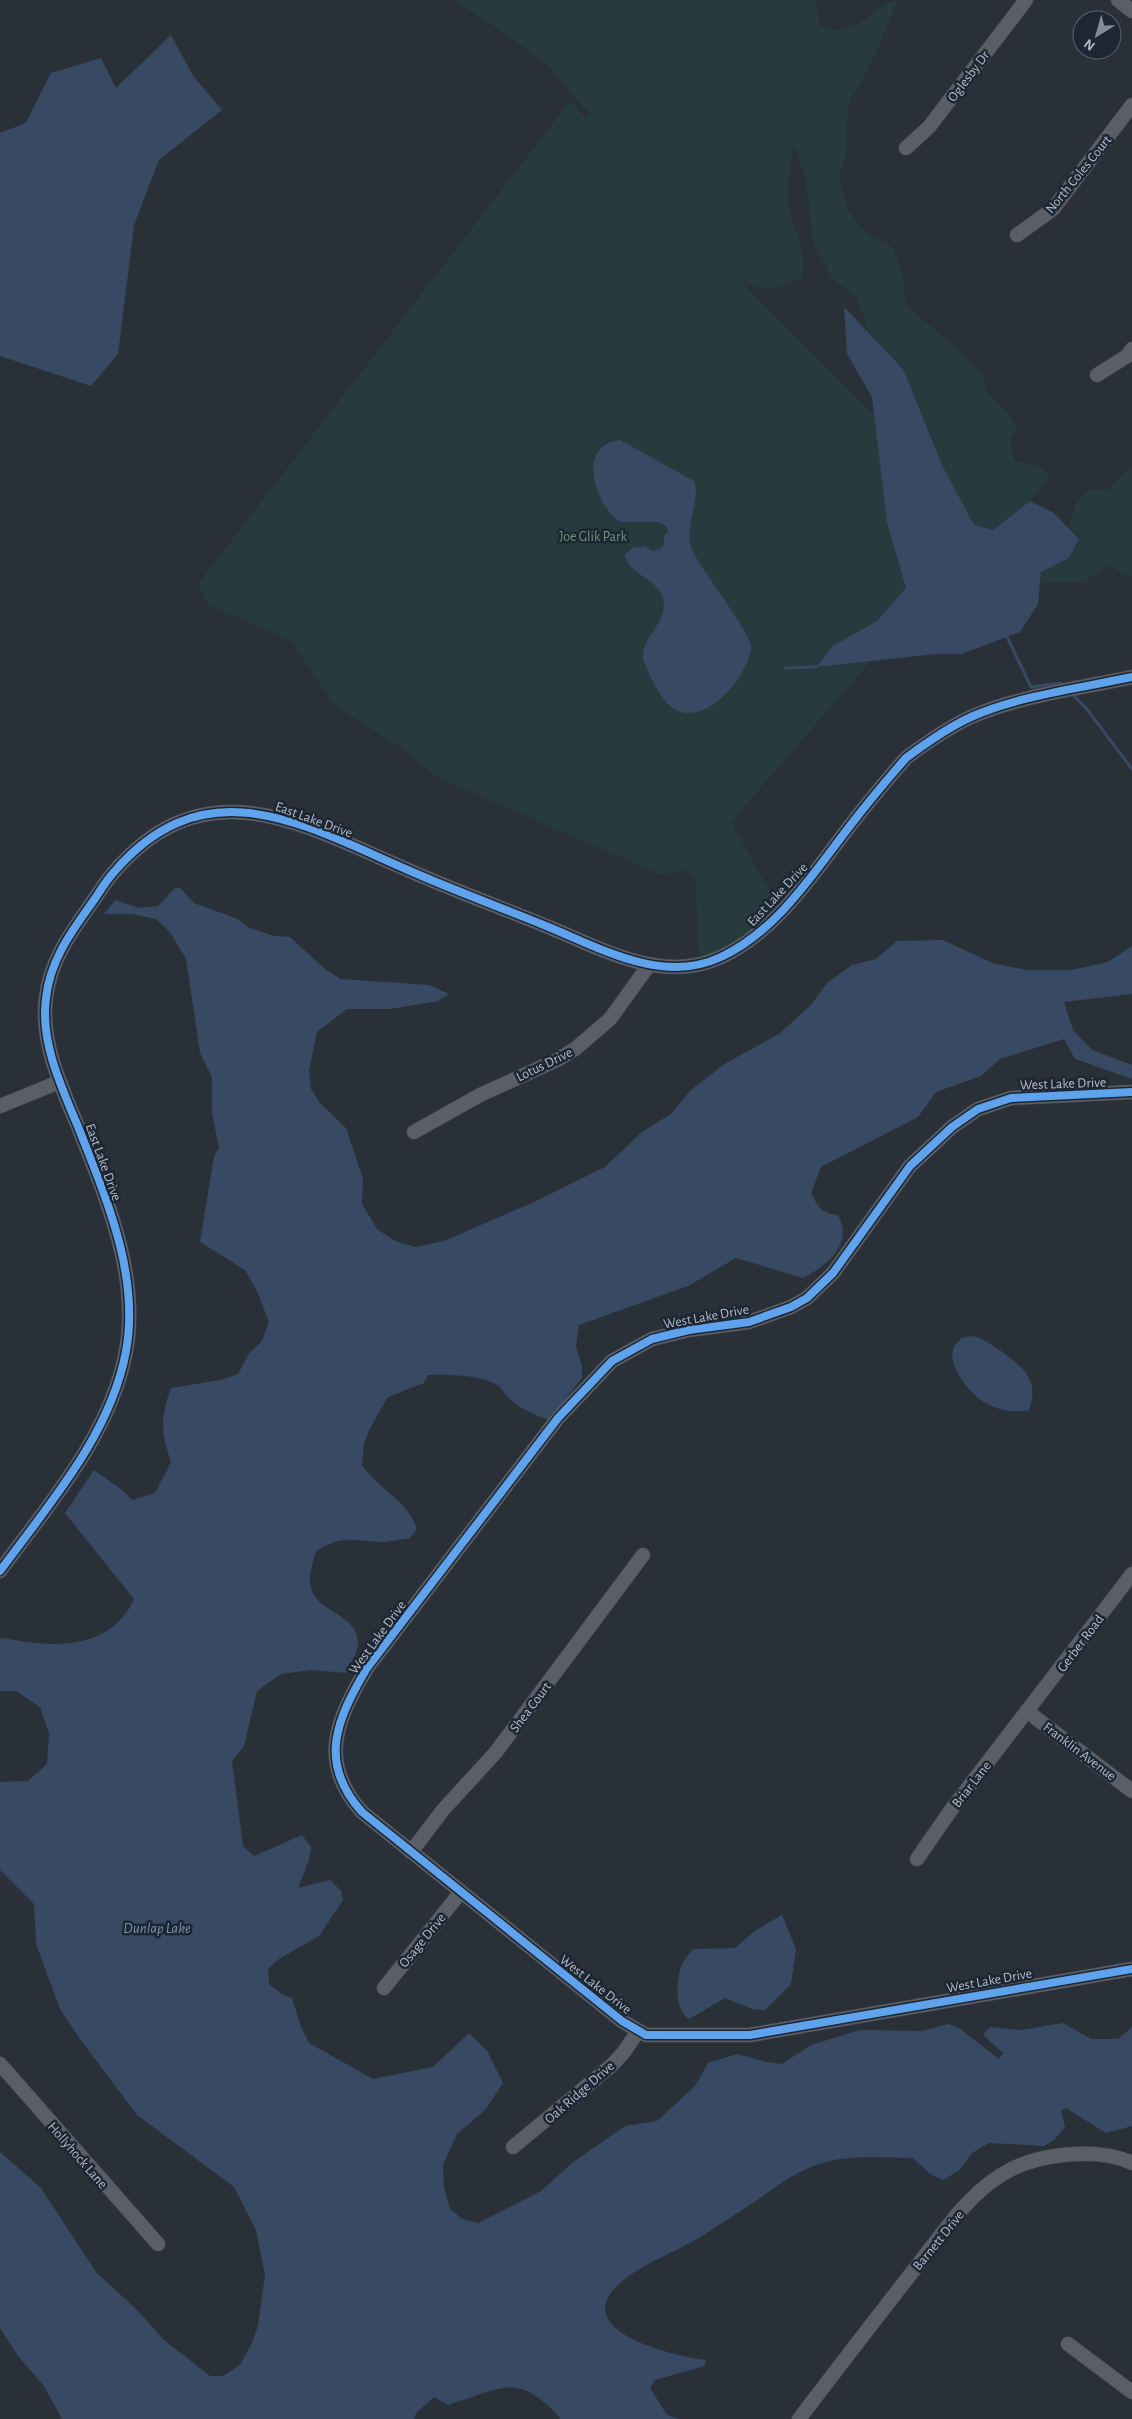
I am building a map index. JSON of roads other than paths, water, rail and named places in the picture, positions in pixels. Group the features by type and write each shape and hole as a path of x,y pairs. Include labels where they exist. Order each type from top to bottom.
{"street":[{"name":"Oglesby Dr","path":"906,148 929,127 1026,0"},
{"path":"1118,0 1132,11"},
{"name":"North Coles Court","path":"1017,235 1053,209 1132,105"},
{"path":"1097,375 1127,356 1132,349"},
{"name":"East Lake Drive","path":"0,1571 88,1449 101,1425 121,1374 129,1330 127,1280 122,1255 87,1151 59,1082 48,1036 45,1002 55,961 64,941 100,889 127,858 159,833 177,823 196,816 236,811 276,816 588,944 649,965 681,968 700,965 734,951 757,935 782,911 806,883 863,808 906,758 951,727 985,712 1043,696 1132,677"},
{"name":"Lotus Drive","path":"414,1132 480,1095 557,1060 575,1049 610,1019 649,965"},
{"path":"0,1106 59,1082"},
{"name":"West Lake Drive","path":"1132,1092 1010,1098 978,1109 952,1127 910,1166 833,1273 807,1298 791,1308 749,1322 690,1330 652,1339 612,1361 583,1389 558,1418 380,1650 358,1683 344,1713 334,1746 335,1763 343,1786 362,1812 622,2021 646,2035 750,2035 1132,1969"},
{"name":"Shea Court","path":"410,1852 443,1810 496,1752 643,1555"},
{"name":"Gerber Road","path":"1028,1712 1132,1574"},
{"name":"Franklin Avenue","path":"1028,1712 1132,1791"},
{"name":"Briar Lane","path":"917,1859 952,1810 1028,1712"},
{"name":"Osage Drive","path":"384,1988 460,1892"},
{"name":"Oak Ridge Drive","path":"514,2147 612,2065 624,2052 638,2031"},
{"name":"Hollyhock Lane","path":"0,2064 158,2244"},
{"name":"Barnett Drive","path":"799,2419 939,2238 972,2198 987,2184 1018,2165 1042,2158 1094,2154 1110,2156 1132,2163"},
{"path":"1068,2344 1132,2392"}],"water":[{"path":"171,35 193,76 222,110 159,160 134,225 118,354 91,386 0,356 0,133 26,123 51,73 101,58 116,88"},
{"path":"844,307 903,369 943,467 974,525 993,530 1030,501 1054,513 1079,539 1069,558 1041,572 1038,604 1020,632 961,654 936,654 816,667 833,646 877,621 906,588 887,522 872,397 847,354"},
{"path":"620,440 694,481 696,498 690,526 690,544 698,561 749,639 751,646 749,657 735,683 714,704 701,711 688,713 676,710 665,701 656,688 643,659 646,643 662,615 664,607 663,598 655,585 631,567 625,555 632,548 645,546 652,551 659,550 664,545 664,536 668,531 666,526 658,522 621,522 611,514 603,503 597,490 594,463 598,452 606,444"},
{"name":"Dunlap Lake","path":"179,887 194,903 238,919 249,928 274,936 290,937 325,969 341,979 429,985 449,994 438,1001 390,1009 347,1009 317,1032 309,1070 311,1089 320,1103 346,1128 363,1179 362,1204 377,1229 395,1241 415,1247 444,1241 536,1201 605,1167 642,1132 671,1114 691,1090 726,1063 779,1034 811,1005 827,983 852,965 876,959 897,941 943,940 992,963 1027,970 1072,970 1108,962 1132,946 1132,994 1064,1002 1073,1030 1092,1050 1132,1065 1132,1079 1075,1059 1064,1039 1000,1059 981,1076 936,1092 918,1117 821,1167 811,1193 824,1211 838,1215 843,1235 836,1253 812,1273 803,1278 736,1258 688,1286 579,1325 576,1347 582,1366 582,1378 549,1420 533,1414 518,1405 499,1386 475,1377 428,1375 424,1383 388,1397 370,1428 364,1443 362,1465 407,1510 417,1529 410,1538 386,1542 343,1540 326,1545 316,1551 310,1575 311,1590 324,1606 350,1624 356,1632 358,1647 347,1673 311,1670 281,1674 257,1691 244,1746 232,1761 243,1846 254,1856 302,1835 311,1847 309,1860 298,1888 330,1880 341,1891 343,1900 319,1936 279,1959 268,1969 269,1984 283,1995 292,1998 301,2027 309,2043 373,2079 433,2067 469,2033 487,2051 503,2083 485,2110 457,2134 443,2165 444,2188 450,2209 462,2219 478,2223 541,2191 572,2163 625,2126 657,2121 695,2086 708,2063 737,2054 782,2064 811,2045 860,2030 922,2031 948,2024 959,2028 999,2059 1003,2053 983,2035 990,2027 1022,2030 1063,2023 1091,2039 1118,2039 1132,2027 1132,2126 1106,2133 1066,2108 1061,2111 1065,2127 1054,2140 1044,2146 989,2143 972,2153 960,2170 943,2180 930,2174 913,2158 847,2158 816,2165 788,2179 702,2236 649,2263 620,2283 607,2300 606,2315 615,2327 630,2338 650,2347 706,2360 704,2366 655,2380 650,2388 667,2415 679,2419 561,2419 546,2404 532,2394 520,2389 508,2388 496,2389 448,2405 434,2397 416,2413 414,2419 62,2419 44,2386 18,2356 0,2328 0,2152 41,2188 96,2272 137,2310 164,2340 210,2376 223,2376 240,2365 251,2345 258,2326 265,2275 256,2230 234,2187 137,2115 60,2009 36,1944 34,1904 0,1870 0,1782 28,1781 47,1764 49,1733 40,1707 16,1691 0,1691 0,1638 43,1644 75,1642 90,1639 103,1633 115,1625 126,1613 134,1599 65,1513 94,1470 122,1490 132,1500 155,1493 171,1462 165,1442 163,1425 165,1408 171,1388 221,1380 238,1374 250,1352 262,1341 269,1322 257,1291 245,1270 200,1242 214,1156 219,1148 212,1113 212,1077 200,1053 186,959 170,932 156,919 132,914 104,914 115,900 139,908 158,906 174,889"},
{"path":"973,1336 984,1340 1001,1351 1027,1375 1031,1382 1032,1390 1029,1410 1008,1411 987,1404 974,1394 961,1379 953,1362 952,1354 955,1345 961,1338"},
{"path":"782,1915 796,1949 791,1984 765,2010 752,2009 725,1998 689,2019 684,2015 679,2003 678,1983 682,1965 693,1949 735,1948 756,1930"}],"waterway":[{"path":"1007,637 1031,687 1061,683 1065,687"},
{"path":"785,668 816,667"},
{"path":"1071,693 1086,708 1132,769"}],"park label":[{"name":"Joe Glik Park","path":"593,536"}]}
